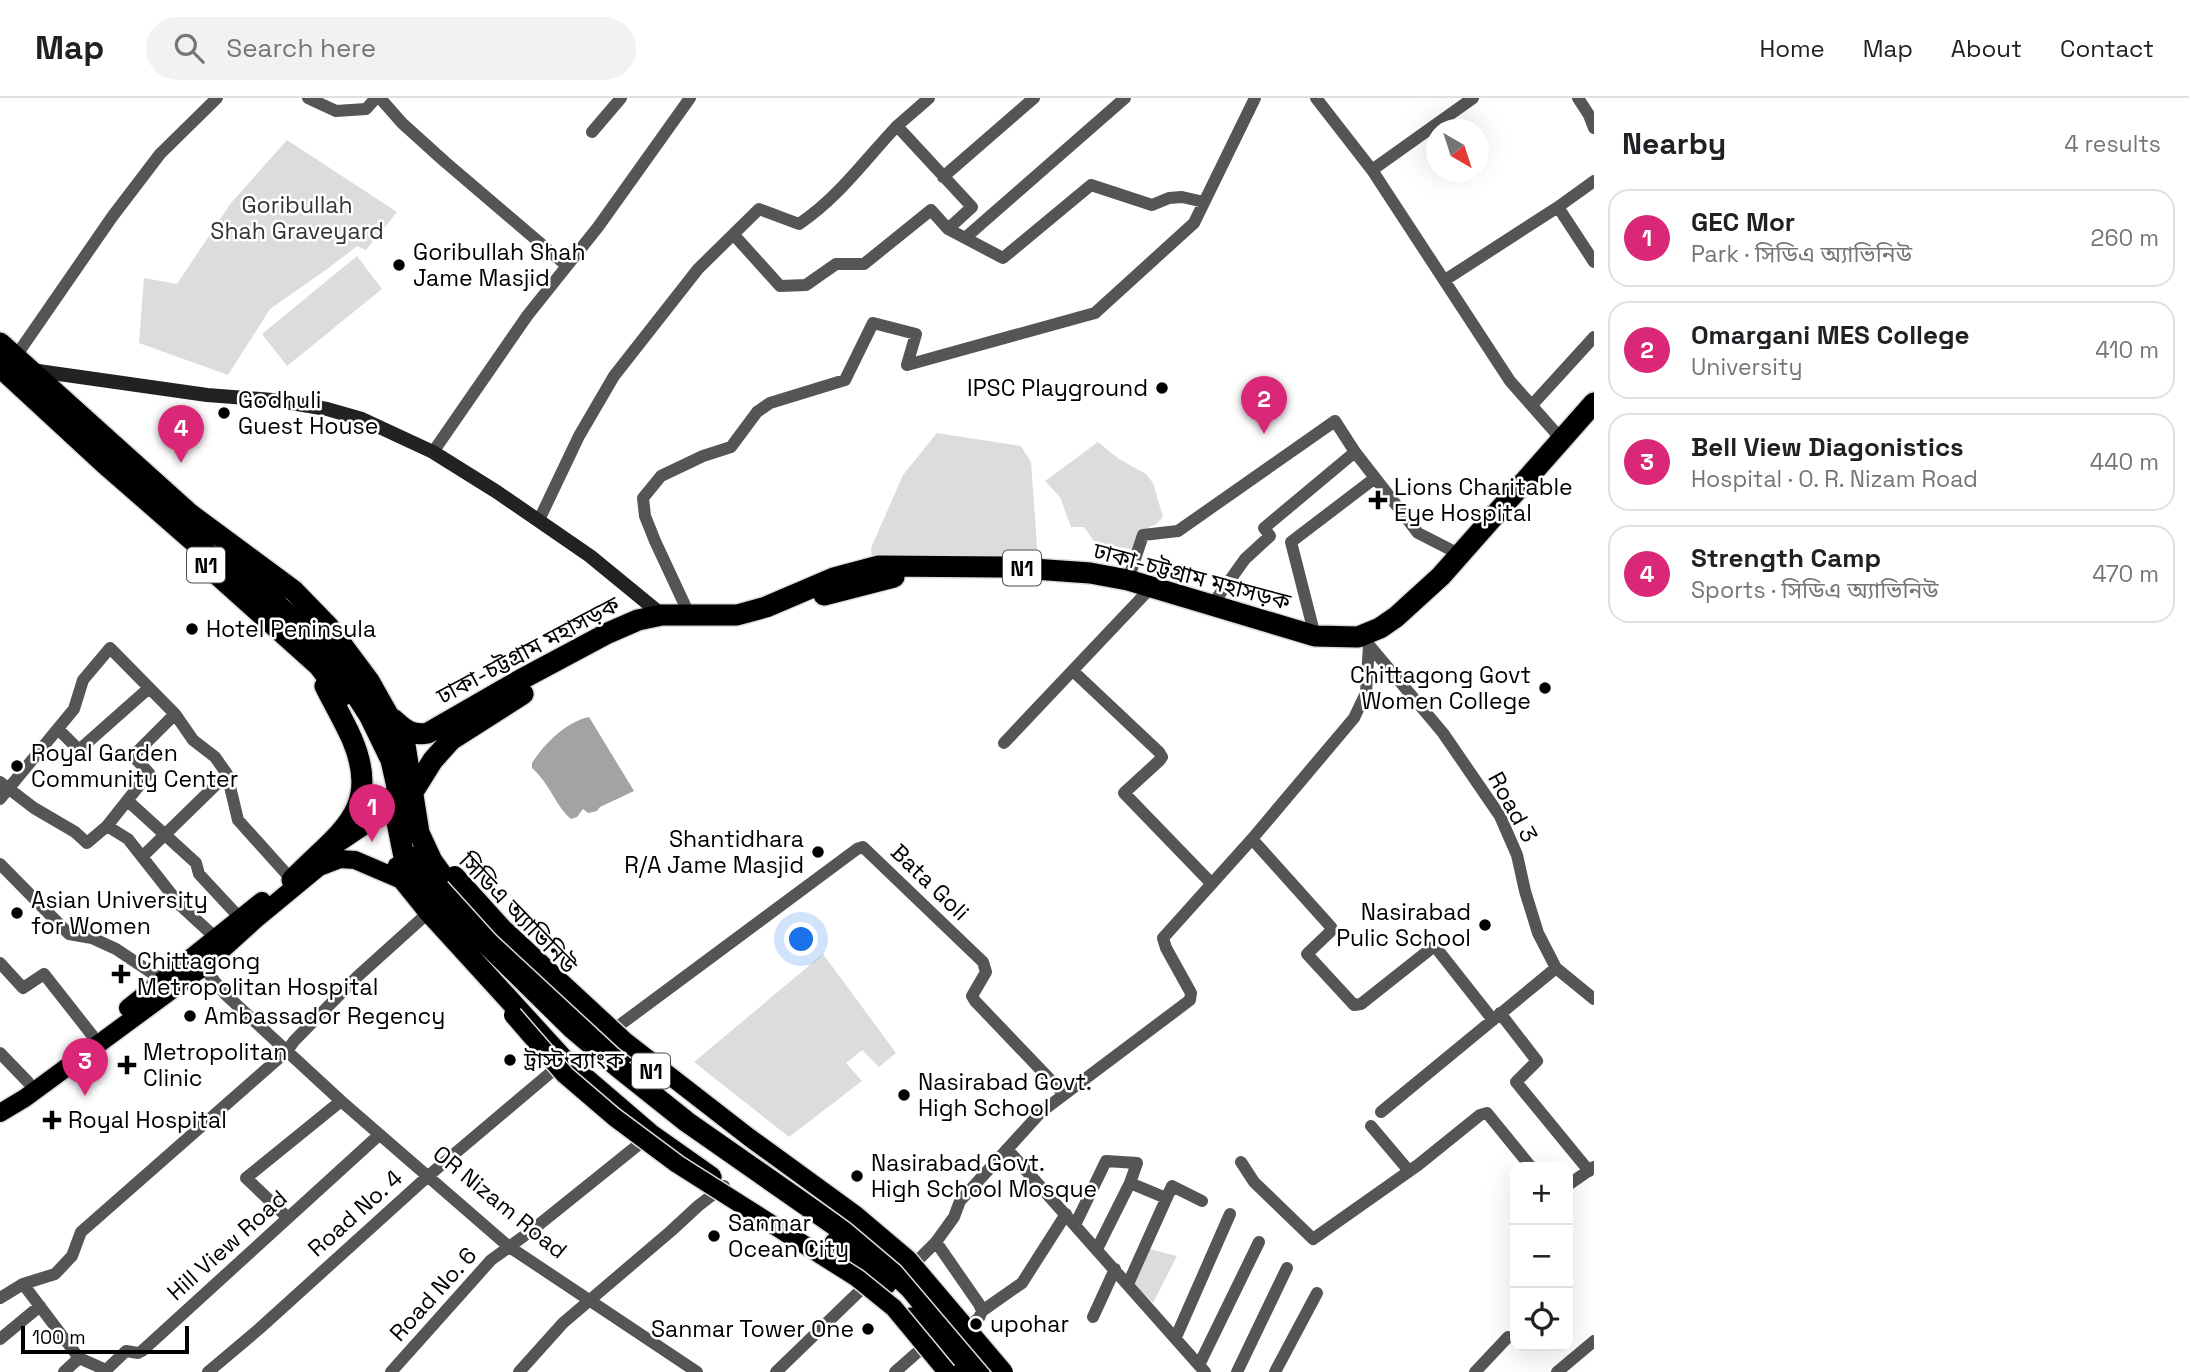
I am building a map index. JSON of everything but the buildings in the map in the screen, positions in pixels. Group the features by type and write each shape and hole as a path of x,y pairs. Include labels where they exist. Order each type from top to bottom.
{"highway":[{"name":"সিডিএ অ্যাভিনিউ","path":"9,359 190,514 294,591 328,626 369,681 405,745 419,832 432,861 456,894 606,1035 881,1244 974,1337 998,1372"},
{"path":"9,359 104,463 248,589 320,657 361,714 384,759 404,857 422,889 439,910 497,970 604,1070 724,1164 854,1256 934,1331 964,1372"},
{"path":"9,359 114,461 258,584 329,653 369,715 391,760 412,852 430,884 447,905 563,1019 618,1068 687,1122 869,1249 911,1289 979,1372"},
{"name":"N1","path":"0,373 124,490 319,666 344,698 371,746 383,779 392,851 404,881 479,969 565,1061 650,1134 724,1186 754,1203 870,1281 932,1340 956,1372"},
{"path":"0,384 94,472"},
{"name":"ঢাকা-চট্টগ্রাম মহাসড়ক","path":"387,713 407,732 428,733 608,633 638,620 662,615 737,615 766,607 834,578 879,566 1005,567 1090,573 1315,636 1358,637 1380,628 1417,599 1461,555 1594,403"},
{"path":"1369,645 1386,636 1421,608 1469,558 1594,416"},
{"name":"ঢাকা-চট্টগ্রাম মহাসড়ক","path":"413,792 433,760 451,740 557,674 633,635 681,625 725,629 743,626 768,619 824,595 898,576 1057,579 1140,587 1301,644 1326,647 1369,645"},
{"path":"292,880 357,811 363,791 356,750 319,666"}],"main road":[{"path":"0,1101 164,981 217,939 239,917 292,880 360,826 386,811"},
{"path":"419,832 503,928 625,1041 750,1138 856,1215 908,1259 1003,1372"},
{"path":"0,1113 25,1098 203,967 319,867 340,859 355,860 404,881"},
{"path":"479,969 492,991 565,1074 614,1118 677,1164 857,1279 894,1308 947,1372"}],"street":[{"path":"217,98 160,154 9,359 207,395 273,400 348,413 433,452 539,520 590,556 662,615"},
{"path":"308,98 336,111 366,109 378,98 444,161 567,265"},
{"path":"592,132 621,98"},
{"path":"433,452 527,316 598,227 690,98"},
{"path":"539,520 579,436 614,376 698,270 759,209 799,224 838,193 897,126 929,98"},
{"path":"943,177 1034,98"},
{"path":"965,238 1125,98"},
{"path":"689,614 645,516 643,498 661,476 703,456 731,447 757,412 770,403 845,380 873,323 916,334 907,365 1095,313 1191,226 1255,98"},
{"path":"1316,98 1372,170 1510,381 1562,440"},
{"path":"1372,170 1473,98"},
{"path":"1578,98 1594,128"},
{"path":"897,126 972,207 948,229"},
{"path":"1445,280 1594,181"},
{"path":"734,235 780,286 806,285 835,264 864,264 931,210 948,229 1003,258 1091,185 1152,205 1169,198 1182,197 1204,202"},
{"path":"1558,207 1594,262"},
{"path":"1532,405 1594,337"},
{"path":"1004,743 1073,671 1140,587 1143,535 1178,531 1335,421 1355,452 1418,533 1461,555"},
{"path":"1212,605 1245,559 1270,536 1264,528 1355,452"},
{"path":"1315,636 1291,542 1375,478"},
{"path":"908,1269 936,1242 954,1217 960,1201 1041,1112 1190,1000 1191,993 1162,941 1354,718 1366,693 1369,645"},
{"name":"Road 3","path":"1369,645 1443,733 1500,817 1517,855 1538,933 1556,968 1594,999"},
{"path":"0,799 5,785 59,730 74,709 83,680 110,648 175,714 194,740 215,757 227,774 237,820 292,880"},
{"path":"1073,671 1159,752 1162,757 1160,760 1124,793 1212,884"},
{"path":"59,730 79,750 149,688"},
{"path":"5,785 87,843 107,826 149,773 133,756 175,714"},
{"path":"142,857 227,774"},
{"path":"128,801 196,863 199,874 239,917"},
{"path":"107,826 128,839 180,905 217,939"},
{"path":"1252,839 1332,929 1307,954 1354,1005 1361,1004 1433,947 1437,949 1537,1061 1516,1082 1591,1169 1573,1182"},
{"name":"Bata Goli","path":"606,1035 863,847 983,962 986,972 972,996 1063,1093"},
{"path":"0,864 69,934 92,938 117,949 164,981"},
{"path":"0,1298 23,1284 55,1274 72,1256 81,1232 287,1051 358,976 429,912"},
{"path":"0,963 23,989 44,974 92,1035"},
{"name":"OR Nizam Road","path":"203,967 225,993 341,1101 508,1246 697,1372"},
{"path":"1381,1112 1556,968"},
{"path":"0,1053 28,1082"},
{"name":"Road No. 4","path":"208,1372 427,1177 565,1061"},
{"path":"288,1218 246,1178 341,1101"},
{"path":"1241,1162 1254,1182 1312,1239 1409,1171 1480,1115 1487,1113 1527,1162"},
{"path":"1370,1126 1409,1171"},
{"name":"Road No. 6","path":"391,1372 491,1261 650,1134"},
{"name":"Hill View Road","path":"79,1358 106,1370 126,1351 138,1353 379,1135"},
{"path":"1007,1149 1202,1368 1259,1242"},
{"path":"1075,1225 1106,1161 1136,1163 1130,1183 1097,1249"},
{"path":"1130,1183 1166,1198"},
{"path":"519,1372 563,1323 724,1186"},
{"path":"1128,1283 1170,1188 1174,1186 1202,1201"},
{"path":"965,1329 979,1318 982,1311 1022,1283 1066,1214"},
{"path":"1175,1337 1230,1214"},
{"path":"936,1242 969,1287 982,1311"},
{"path":"1237,1372 1287,1268"},
{"path":"1093,1317 1115,1269"},
{"path":"776,1372 870,1281"},
{"path":"23,1284 79,1358 64,1372"},
{"path":"1275,1372 1317,1293"},
{"path":"0,1339 40,1306"},
{"path":"1475,1372 1508,1337"},
{"path":"895,1372 932,1340"},
{"path":"1557,1372 1594,1341"}],"green space":[{"name":"Goribullah Shah Graveyard","path":"287,140 397,212 366,250 357,246 270,309 228,375 139,343 144,278 177,284 231,203"},
{"path":"357,256 382,289 287,366 262,334"},
{"path":"937,433 1021,446 1031,462 1038,560 959,556 872,562 871,548 903,475"},
{"path":"1098,442 1119,459 1146,474 1153,483 1163,517 1143,530 1135,550 1119,547 1102,553 1084,527 1071,527 1060,497 1045,481"},
{"path":"823,954 896,1053 879,1067 862,1050 846,1063 862,1081 789,1137 694,1062"},
{"path":"1150,1249 1177,1256 1153,1303 1132,1282"}],"shaded area":[{"path":"589,717 634,791 597,811 588,813 583,809 577,817 571,819 532,768 532,763 557,734 572,723"}],"place":[{"name":"Goribullah Shah Jame Masjid","path":"399,265"},
{"name":"IPSC Playground","path":"1162,388"},
{"name":"Godhuli Guest House","path":"224,413"},
{"name":"Omargani MES College","path":"1264,434"},
{"name":"Strength Camp","path":"181,463"},
{"name":"Lions Charitable Eye Hospital","path":"1378,500"},
{"name":"Hotel Peninsula","path":"192,629"},
{"name":"Chittagong Govt Women College","path":"1545,688"},
{"name":"Royal Garden Community Center","path":"17,766"},
{"name":"GEC Mor","path":"372,842"},
{"name":"Shantidhara R/A Jame Masjid","path":"818,852"},
{"name":"Asian University for Women","path":"17,913"},
{"name":"Nasirabad Pulic School","path":"1485,925"},
{"name":"Chittagong Metropolitan Hospital","path":"121,974"},
{"name":"Ambassador Regency","path":"190,1016"},
{"name":"ট্রাস্ট ব্যাংক","path":"510,1060"},
{"name":"Metropolitan Clinic","path":"127,1065"},
{"name":"Nasirabad Govt. High School","path":"904,1095"},
{"name":"Bell View Diagonistics","path":"85,1096"},
{"name":"Royal Hospital","path":"52,1120"},
{"name":"Nasirabad Govt. High School Mosque","path":"857,1176"},
{"name":"Sanmar Ocean City","path":"714,1236"},
{"name":"upohar","path":"976,1324"},
{"name":"Sanmar Tower One","path":"868,1329"}]}
